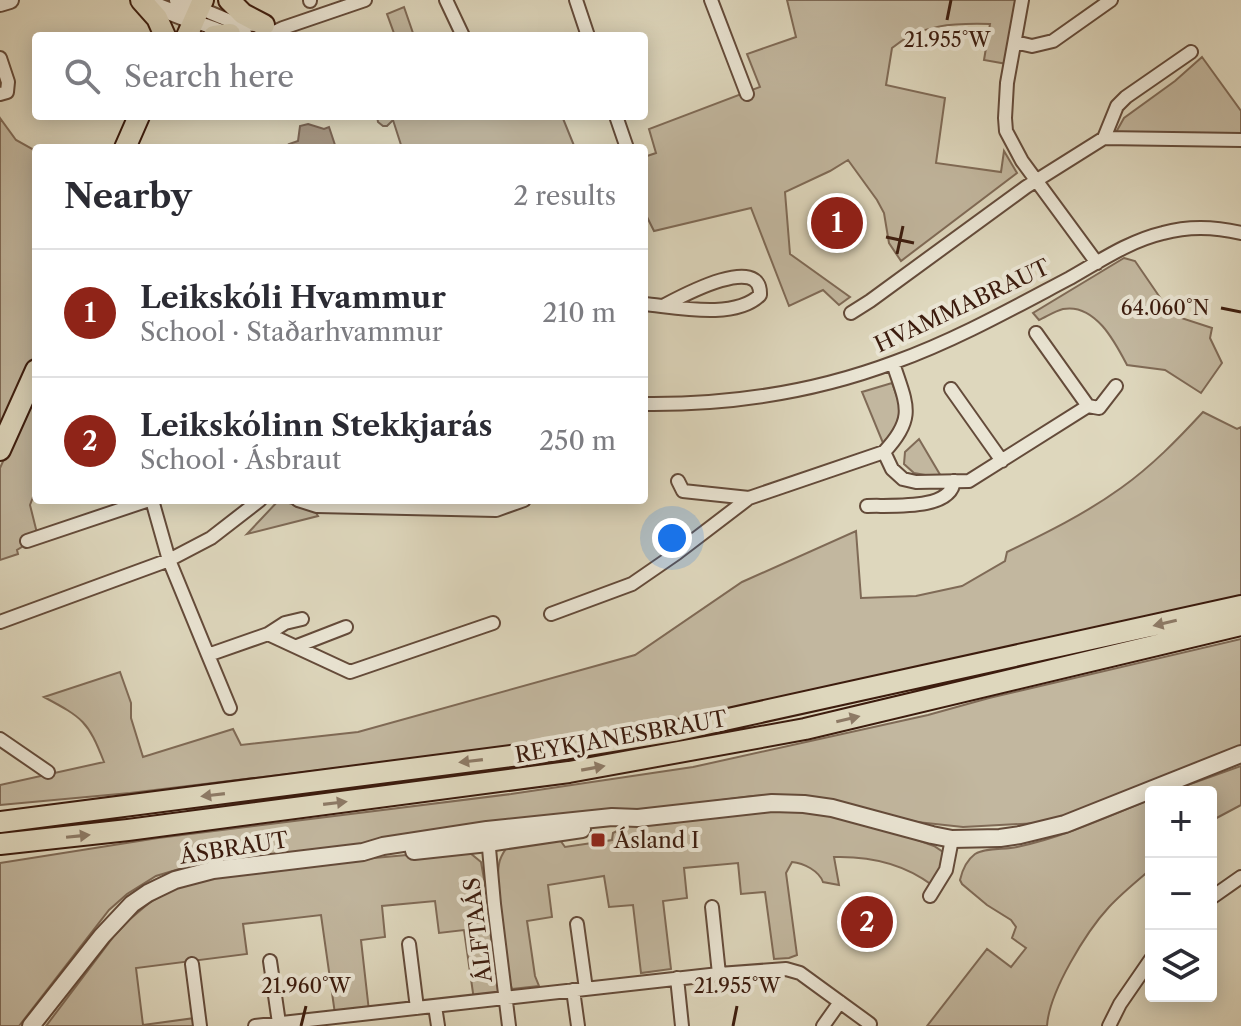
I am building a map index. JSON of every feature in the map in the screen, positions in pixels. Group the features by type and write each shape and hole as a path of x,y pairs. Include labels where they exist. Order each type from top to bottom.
{"main road":[{"path":"141,0 157,18 163,32"},
{"path":"229,0 243,14 251,32"},
{"path":"177,32 190,11"},
{"path":"127,144 137,120"},
{"path":"139,144 149,120"},
{"path":"0,450 32,379"},
{"name":"REYKJANESBRAUT","path":"0,822 630,739 1241,606"},
{"name":"REYKJANESBRAUT","path":"0,844 569,772 805,729 1241,625"}],"street":[{"path":"0,3 10,0"},
{"path":"141,0 235,23 251,32"},
{"path":"190,11 251,32 365,0"},
{"path":"446,0 461,32"},
{"path":"576,0 587,32"},
{"path":"711,0 747,94"},
{"path":"1022,0 1007,83 1006,131 1022,161 1097,263"},
{"path":"1015,42 1032,46 1053,41 1111,0"},
{"path":"1104,138 1117,106 1126,97 1191,52"},
{"path":"0,58 8,82 7,92 0,94"},
{"path":"617,120 626,144"},
{"path":"851,313 1037,180 1104,138 1241,140"},
{"name":"HVAMMABRAUT","path":"648,404 721,401 844,380 893,363 983,323 1119,250 1164,232 1211,228 1241,233"},
{"path":"648,304 663,306 703,310 733,308 756,299 760,289 756,280 741,276 689,292 663,306"},
{"path":"1036,333 1088,406"},
{"path":"551,614 632,584 749,498 884,452 898,437 906,412 893,363"},
{"path":"884,452 892,469 903,479 916,482 969,481 1088,406 1099,408 1116,386"},
{"path":"951,389 1002,461"},
{"path":"678,481 683,491 749,498"},
{"path":"867,506 935,502 949,493 954,481"},
{"path":"27,541 138,504"},
{"path":"151,504 169,560 230,708"},
{"path":"0,622 169,560 211,538 255,504"},
{"path":"344,504 496,510 513,504"},
{"path":"208,655 302,619"},
{"path":"268,634 350,672 493,623"},
{"path":"297,646 346,627"},
{"path":"0,739 48,772"},
{"name":"ÁSBRAUT","path":"31,1026 102,936 132,904 175,880 213,870 363,852 382,854 488,836 615,824 638,818 772,803 832,808 952,839 1010,837 1065,824 1241,754"},
{"name":"ÁLFTAÁS","path":"488,836 509,1026"},
{"path":"930,896 946,870 952,839"},
{"path":"1217,894 1241,877"},
{"path":"712,907 719,974"},
{"path":"577,924 578,1026"},
{"path":"409,944 417,1008"},
{"path":"270,961 279,1023"},
{"path":"192,964 200,1026"},
{"path":"1109,1026 1145,968"},
{"path":"255,1026 334,1022 417,1008 677,978 786,969 800,973 870,1024"},
{"path":"677,978 682,1026"},
{"path":"823,1026 840,1002"},
{"path":"435,1006 438,1026"}],"shaded area":[{"path":"787,0 1018,0 1007,64 984,60 990,24 938,27 914,34 892,48 886,85 945,98 936,163 1001,172 1004,151 1017,173 901,261 889,243 884,213 848,160 785,192 790,254 850,297 839,305 823,290 789,306 751,208 654,231 648,219 648,156 656,153 649,129 760,87 747,54 796,37"},
{"path":"404,7 413,32 394,32 387,14"},
{"path":"1202,57 1241,111 1241,134 1115,134 1124,118"},
{"path":"0,118 16,140 32,149 32,361 0,431"},
{"path":"378,120 393,120 387,126"},
{"path":"393,120 564,120 573,144 401,144"},
{"path":"300,126 329,127 335,144 289,144 298,141"},
{"path":"1124,258 1135,261 1172,315 1212,328 1210,338 1222,363 1201,393 1165,370 1127,365 1102,326 1085,312 1063,309 1039,320 1033,313"},
{"path":"892,383 900,415 896,428 883,443 862,392"},
{"path":"32,397 30,505 38,537 17,550 18,554 0,560 0,468"},
{"path":"1203,412 1237,429 1241,427 1241,600 672,722 480,751 130,793 0,805 0,785 104,762 83,722 44,697 120,672 131,703 131,718 143,757 233,729 241,745 358,732 635,655 742,582 856,531 861,598 916,596 962,586 1005,561 1007,552 1079,515 1121,488 1154,461"},
{"path":"919,439 942,478 914,473 904,464 905,452"},
{"path":"275,504 292,504 315,511 318,516 247,534"},
{"path":"1241,639 1241,750 1076,812 1039,823 963,827 917,822 805,796 753,796 196,864 156,876 127,894 109,910 19,1026 0,1026 0,863 158,838 511,794 693,767 928,715"},
{"path":"1241,766 1241,805 1217,818 1217,786 1185,786"},
{"path":"1145,801 1145,874 1114,902 1090,931 1061,980 1047,1026 927,1026 987,949 1011,967 1026,948 1012,938 1016,927 1011,920 962,884 960,880 967,862 985,850 1017,847 1085,826"},
{"path":"759,811 815,811 868,822 934,846 943,852 946,859 932,885 910,872 873,860 834,857 839,885 823,882 810,868 792,862 786,873 797,955 774,959 765,892 741,894 738,863 684,868 687,898 663,901 671,969 641,973 633,905 609,907 604,876 548,885 552,917 527,921 539,986 512,989 503,946 498,890 499,862 507,847 560,840 565,847 612,840 613,833 627,826"},
{"path":"462,850 481,862 500,993 474,1000 464,930 439,933 435,901 382,906 385,937 361,940 369,1011 335,1014 321,915 243,924 247,954 136,968 143,1025 195,1018 196,1026 46,1026 129,920 149,903 187,883 212,877"}],"place":[{"name":"Leikskóli Hvammur","path":"837,223"},
{"name":"Ásland I","path":"598,840"},
{"name":"Leikskólinn Stekkjarás","path":"867,922"}]}
